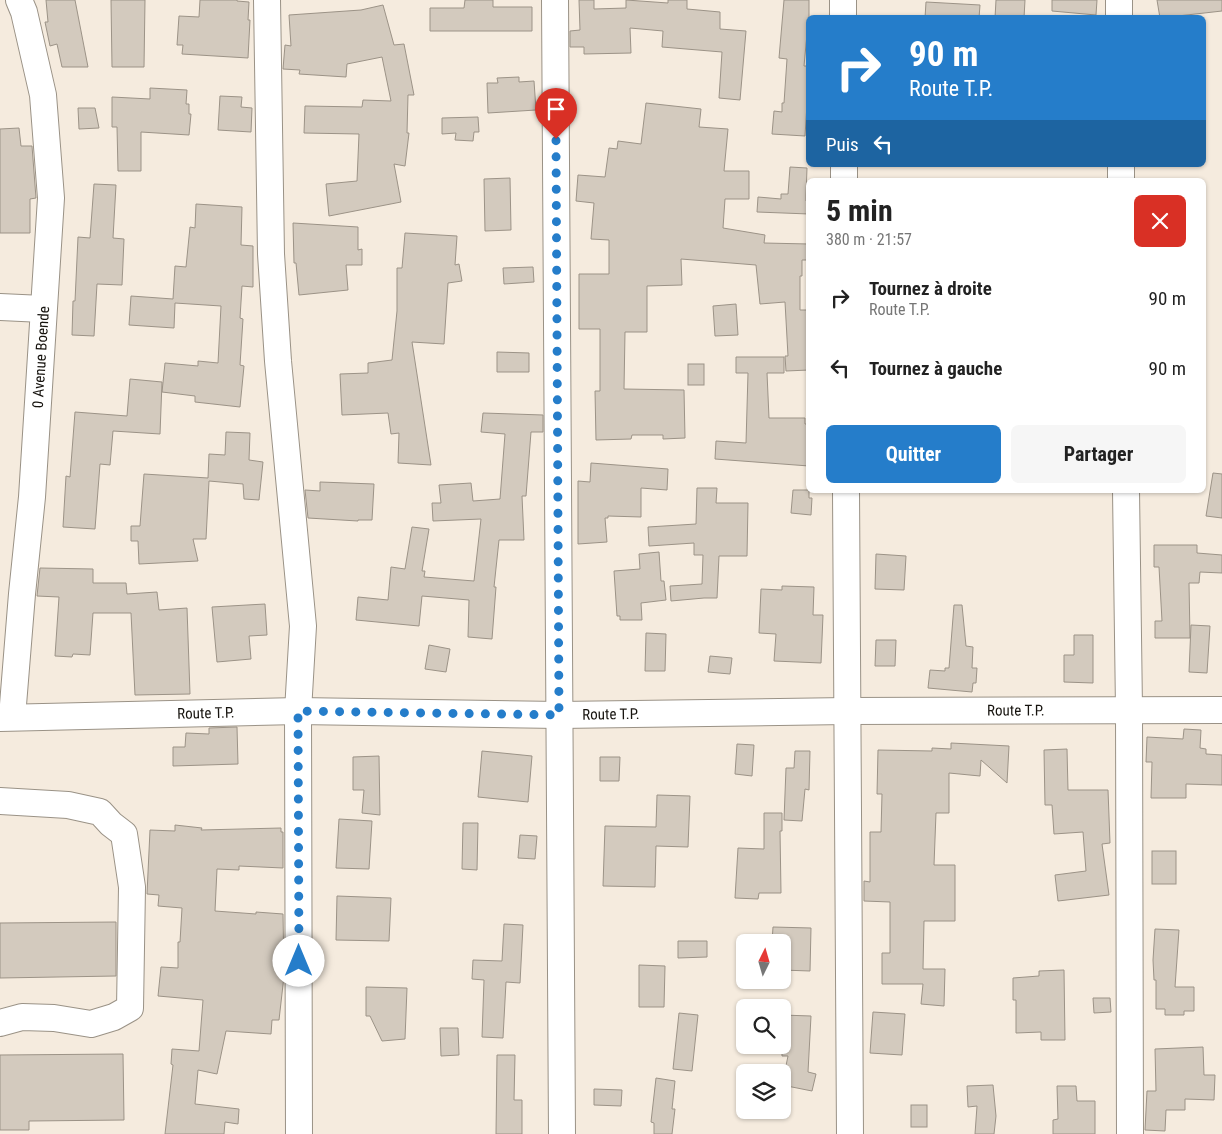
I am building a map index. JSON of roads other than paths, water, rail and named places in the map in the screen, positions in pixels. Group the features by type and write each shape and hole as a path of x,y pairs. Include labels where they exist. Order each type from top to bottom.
{"street":[{"name":"0 Avenue Boende","path":"6,718 32,497 51,198 42,95 24,12 18,0"},
{"path":"267,0 271,254 278,361 303,626 298,711 299,1134"},
{"path":"555,0 562,1134"},
{"path":"843,0 843,15"},
{"path":"1119,0 1119,15"},
{"path":"0,307 43,310"},
{"path":"846,493 850,1134"},
{"path":"1126,493 1129,709 1130,1134"},
{"name":"Route T.P.","path":"6,718 298,711 559,715 847,711 1222,710"},
{"path":"0,801 68,806 100,812 124,834 132,888 130,1008 114,1018 91,1024 46,1018 22,1018 0,1023"}]}
